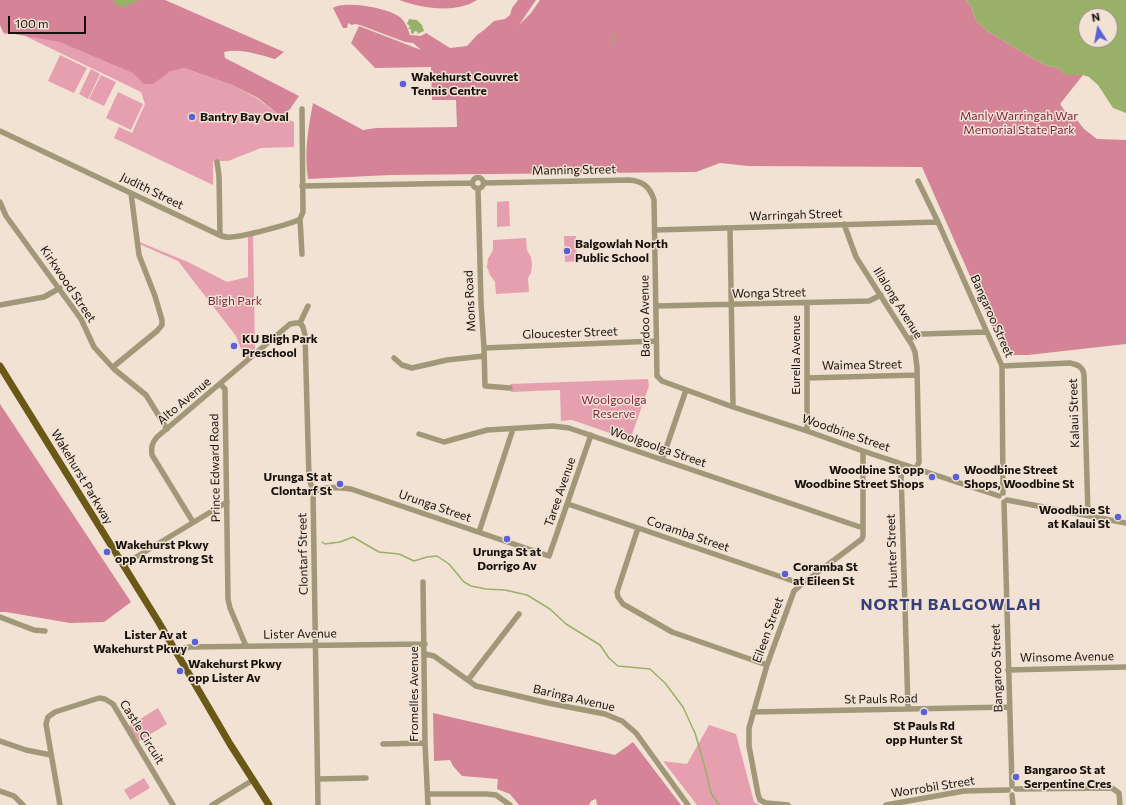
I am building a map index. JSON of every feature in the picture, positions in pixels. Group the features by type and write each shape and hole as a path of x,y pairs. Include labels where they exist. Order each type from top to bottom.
{"main road":[{"name":"Wakehurst Parkway","path":"0,366 269,805"}],"street":[{"path":"302,109 302,212 300,219 302,254"},
{"name":"Judith Street","path":"0,131 220,236 237,237 300,219"},
{"path":"217,162 219,176 220,236"},
{"path":"475,178 482,179 484,183 483,187 478,189 473,186 472,183 475,178"},
{"name":"Manning Street","path":"484,183 636,180 652,192 654,200"},
{"name":"Bangaroo Street","path":"918,181 938,222 1002,366 1001,495"},
{"path":"302,186 472,183"},
{"name":"Mons Road","path":"478,189 485,386 510,388"},
{"path":"113,367 157,331 162,324 155,296 139,255 130,193"},
{"name":"Bardoo Avenue","path":"654,200 657,376 659,379 686,390"},
{"name":"Kirkwood Street","path":"0,202 6,216 60,288 81,319 94,347 113,367 146,395 167,429"},
{"name":"Warringah Street","path":"654,230 938,222"},
{"name":"Illalong Avenue","path":"844,224 856,257 915,352 917,360 919,462 916,468"},
{"path":"730,228 733,407"},
{"path":"0,305 44,297 60,288"},
{"name":"Wonga Street","path":"656,306 869,301 881,295"},
{"name":"Eurella Avenue","path":"807,303 807,431"},
{"path":"300,323 308,306"},
{"name":"Alto Avenue","path":"193,522 152,455 151,448 153,442 290,324 300,323"},
{"name":"Clontarf Street","path":"300,323 303,327 305,335 309,478 313,492 318,805"},
{"path":"908,339 922,334 987,332"},
{"name":"Gloucester Street","path":"484,348 656,341"},
{"path":"394,358 402,365 412,368 446,360 484,356"},
{"name":"Kalaui Street","path":"1002,366 1070,363 1079,365 1083,369 1088,515"},
{"name":"Waimea Street","path":"807,378 917,375"},
{"name":"Prince Edward Road","path":"220,384 225,389 228,599 230,608 246,646"},
{"path":"662,460 686,390"},
{"name":"Woodbine Street","path":"686,390 863,451 1001,495"},
{"name":"Woolgoolga Street","path":"419,434 444,442 487,430 553,426 569,428 863,528"},
{"path":"479,532 513,429"},
{"name":"Taree Avenue","path":"549,556 591,436"},
{"name":"Eileen Street","path":"788,805 766,803 760,800 749,746 749,728 767,665 792,595 802,584 860,542 863,536 863,451"},
{"name":"Hunter Street","path":"902,464 908,709"},
{"name":"Urunga Street","path":"313,492 322,488 339,487 351,489 549,556"},
{"path":"1001,495 1007,496 1006,501 1126,523"},
{"name":"Bangaroo Street","path":"1006,501 1008,670 1013,805"},
{"path":"123,565 227,502"},
{"name":"Coramba Street","path":"568,504 802,584"},
{"path":"638,528 617,592 618,597 623,604 672,632 767,665"},
{"name":"Fromelles Avenue","path":"423,582 425,644 425,743 428,805"},
{"path":"468,680 519,614"},
{"path":"0,617 34,630 45,632"},
{"name":"Lister Avenue","path":"176,651 189,647 425,644"},
{"name":"Baringa Avenue","path":"425,654 434,656 476,686 605,714 622,721 636,733 688,805"},
{"name":"Winsome Avenue","path":"1008,670 1126,667"},
{"name":"Castle Circuit","path":"60,805 46,724 48,717 55,712 99,698 105,699 113,704 173,805"},
{"name":"St Pauls Road","path":"753,712 1009,707"},
{"path":"0,741 26,750 51,755"},
{"path":"383,744 425,743"},
{"path":"318,779 366,778"},
{"path":"212,805 253,780"},
{"name":"Worrobil Street","path":"886,805 964,791 1112,788 1119,793 1120,805"},
{"path":"0,791 14,796 23,805"},
{"path":"428,794 496,795 510,805"}],"green space":[{"path":"0,0 169,72 184,68 232,85 258,99 282,117 294,122 294,147 261,148 228,161 213,161 213,185 114,138 119,127 132,133 145,104 141,92 21,34 4,34 0,24"},
{"path":"0,0 165,0 284,52 275,59 243,51 224,52 225,58 299,96 282,117 258,98 232,85 184,68 169,72 153,84 144,84 133,73 60,42 3,32 0,25"},
{"path":"399,0 477,0 459,7 438,8"},
{"name":"Manly Warringah War Memorial State Park","path":"518,0 536,0 519,25 531,13 540,0 966,0 970,4 976,21 989,32 1045,65 1059,68 1063,73 1083,75 1060,104 1066,113 1077,120 1084,129 1097,139 1126,140 1126,344 1028,355 1014,355 1003,351 922,167 748,166 720,163 696,172 390,175 308,179 308,132 313,103 363,130 376,128 457,127 456,100 432,100 431,67 375,68 351,43 359,26 421,50 413,43 405,42 360,25 352,25 348,23 347,28 343,28 333,8 338,6 356,5 388,11 401,18 406,24 410,35 421,36 426,33 450,48 467,46 477,35 494,21 505,19 510,15 512,8"},
{"path":"60,55 87,68 74,93 48,81"},
{"path":"91,69 100,74 88,99 79,94"},
{"path":"101,75 116,82 104,106 89,99"},
{"path":"118,92 143,104 131,130 106,118"},
{"path":"509,201 510,226 497,227 497,202"},
{"name":"Bligh Park","path":"253,233 255,351 245,359 236,336 178,261 137,243 137,241 188,262 227,282 248,277 248,234"},
{"path":"564,236 576,236 577,261 565,262"},
{"path":"526,238 527,250 531,257 532,265 531,273 528,278 529,292 496,294 495,282 487,267 488,259 493,250 493,240"},
{"name":"Woolgoolga Reserve","path":"648,379 649,386 630,440 572,420 561,421 560,390 511,392 510,384"},
{"path":"0,404 131,602 104,622 70,623 0,612"},
{"path":"158,708 167,724 136,743 127,727"},
{"path":"433,713 615,755 633,742 681,805 597,805 596,799 591,801 589,805 519,805 510,794 497,789 498,779 462,776 450,760 434,761"},
{"path":"709,725 736,734 754,802 760,805 697,805 663,761 687,764"},
{"path":"144,778 150,788 130,800 124,790"}],"shaded area":[{"path":"113,0 139,0 124,7 118,6"},
{"path":"966,0 1126,0 1126,113 1113,108 1098,85 1089,77 1083,75 1067,75 1059,68 1045,65 989,32 976,21 970,4"},
{"path":"409,19 417,20 422,25 424,31 417,34 418,32 415,31 413,34 411,33 411,29 408,29 410,26 407,24"}],"waterway":[{"path":"612,44 616,34"},
{"path":"322,542 325,544 340,542 353,537 379,552 399,554 414,561 437,556 449,564 464,582 471,586 486,589 505,590 527,595 550,609 566,624 600,645 609,658 618,666 650,669 665,683 683,707 695,733 711,793 719,805"}],"place":[{"name":"Wakehurst Couvret Tennis Centre","path":"403,84"},
{"name":"Bantry Bay Oval","path":"192,117"},
{"name":"Balgowlah North Public School","path":"567,251"},
{"name":"KU Bligh Park Preschool","path":"234,346"},
{"name":"Woodbine St opp Woodbine Street Shops","path":"932,477"},
{"name":"Woodbine Street Shops, Woodbine St","path":"956,477"},
{"name":"Urunga St at Clontarf St","path":"340,484"},
{"name":"Woodbine St at Kalaui St","path":"1118,517"},
{"name":"Urunga St at Dorrigo Av","path":"507,539"},
{"name":"Wakehurst Pkwy opp Armstrong St","path":"107,552"},
{"name":"Coramba St at Eileen St","path":"785,574"},
{"name":"Lister Av at Wakehurst Pkwy","path":"195,642"},
{"name":"Wakehurst Pkwy opp Lister Av","path":"180,671"},
{"name":"St Pauls Rd opp Hunter St","path":"924,712"},
{"name":"Bangaroo St at Serpentine Cres","path":"1016,777"}],"district":[{"name":"NORTH BALGOWLAH","path":"951,605"}]}
